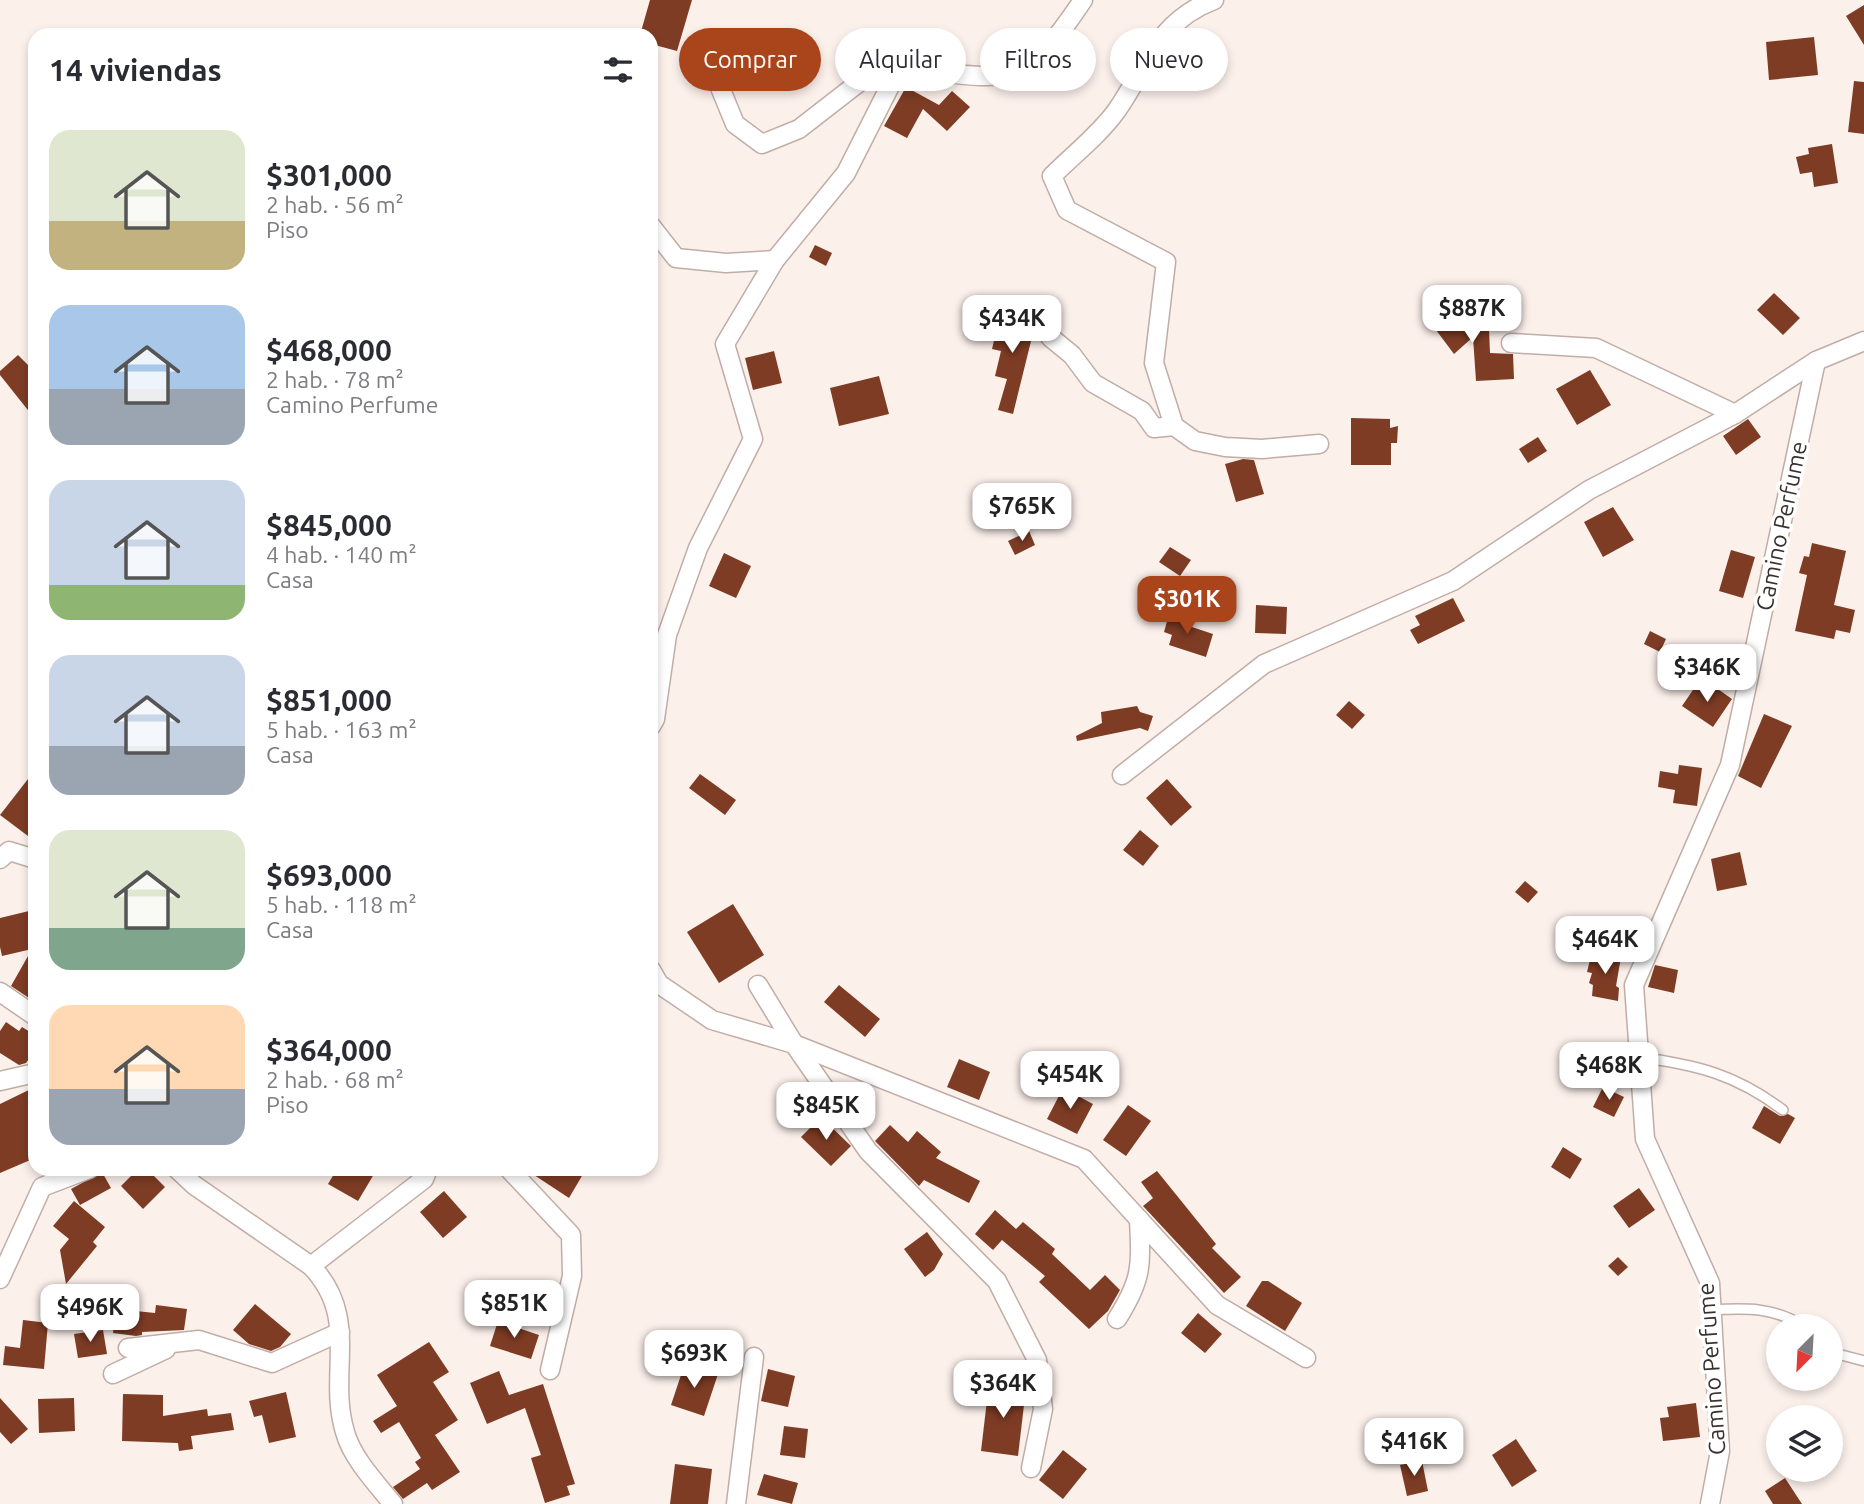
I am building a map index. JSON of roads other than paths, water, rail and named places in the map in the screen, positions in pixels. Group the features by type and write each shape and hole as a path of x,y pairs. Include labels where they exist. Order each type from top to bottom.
{"street":[{"path":"966,76 990,79 1019,72 1055,42 1083,0"},
{"path":"1214,0 1192,8 1153,46 1116,111 1052,176 1066,210 1166,262 1154,363 1174,426 1195,441 1225,447 1262,449 1319,444"},
{"path":"721,91 735,124 762,144 799,129 848,91"},
{"path":"658,655 659,634 698,548 753,439 725,344 775,260 846,173 888,91"},
{"path":"658,235 676,258 726,263 775,260"},
{"path":"1050,337 1072,355 1093,383 1142,411 1154,428 1174,426"},
{"path":"1122,775 1264,664 1453,580 1588,490 1735,414 1816,361 1864,341"},
{"path":"1523,349 1596,348 1735,414"},
{"name":"Camino Perfume","path":"1710,1504 1720,1451 1710,1283 1645,1139 1634,985 1730,765 1816,361"},
{"path":"0,859 9,851 28,857"},
{"path":"658,982 712,1020 794,1044 1084,1159 1217,1304 1306,1358"},
{"path":"758,985 794,1044 867,1152 997,1281 1037,1360 1044,1409 1031,1468"},
{"path":"0,992 28,1011"},
{"path":"0,1081 28,1075"},
{"path":"0,1279 42,1187 71,1176"},
{"path":"185,1176 205,1193 311,1266 332,1294 340,1332 341,1415 345,1434 370,1475 393,1504"},
{"path":"311,1266 425,1176"},
{"path":"516,1176 571,1235 572,1276 551,1370"},
{"path":"1117,1319 1133,1294 1141,1269 1139,1219"},
{"path":"128,1348 199,1340 272,1363 340,1332"},
{"path":"113,1374 179,1342"},
{"path":"736,1504 754,1357"}],"lane":[{"path":"1639,1057 1711,1069 1759,1092 1783,1110"},
{"path":"1712,1310 1755,1307 1781,1314"},
{"path":"1843,1355 1864,1361"}]}
